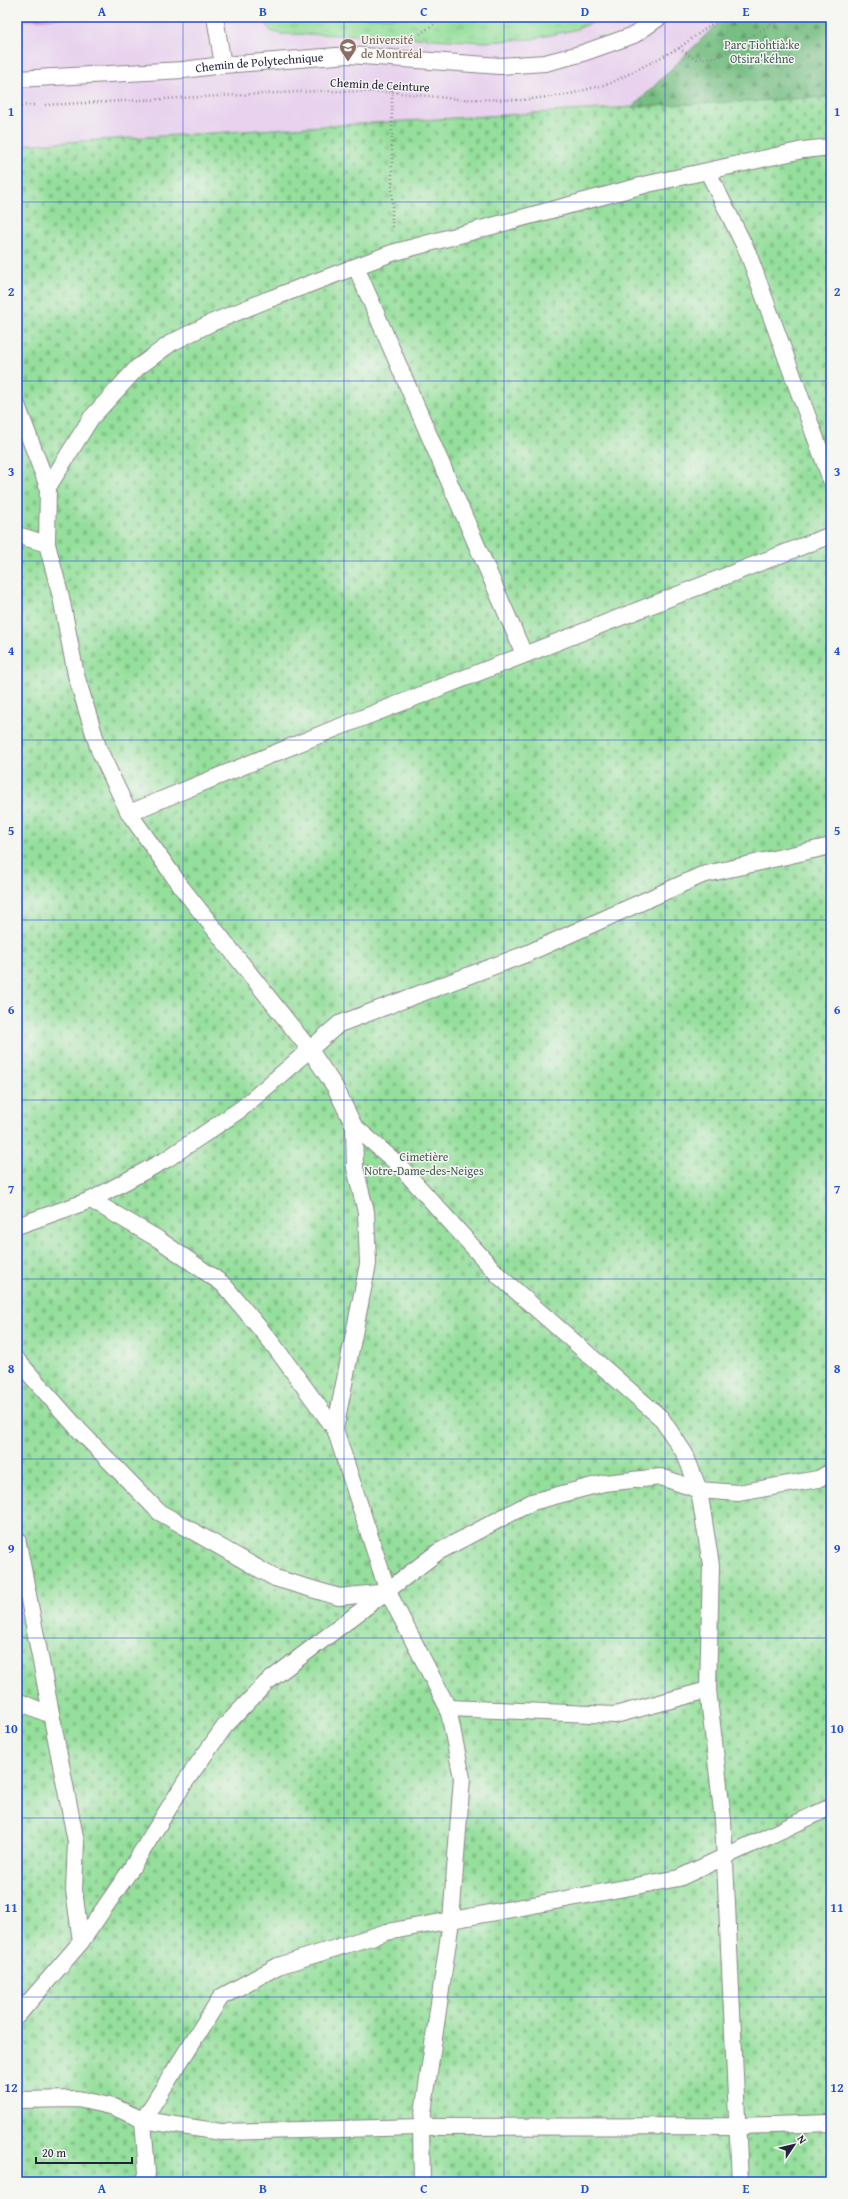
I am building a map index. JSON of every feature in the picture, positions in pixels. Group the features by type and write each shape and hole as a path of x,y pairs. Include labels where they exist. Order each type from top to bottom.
{"lane":[{"path":"215,17 223,64"},
{"name":"Chemin de Polytechnique","path":"17,78 183,70 223,64 349,55 500,66 545,63 580,54 634,35 660,17"},
{"path":"48,487 91,418 137,368 170,343 211,323 267,300 356,268 392,253 648,184 803,150 831,147"},
{"path":"708,172 748,253 831,480"},
{"path":"356,268 524,654"},
{"path":"17,405 48,487 47,544 61,597 76,675 99,750 129,813 182,888 310,1050 335,1087 354,1126 399,1165 500,1276 661,1418 685,1454 699,1490 711,1565 708,1690 723,1820 740,2182"},
{"path":"17,535 47,544"},
{"path":"129,813 329,730 831,535"},
{"path":"17,1226 91,1200 167,1159 241,1109 339,1024 526,954 702,875 831,846"},
{"path":"335,1429 368,1264 366,1212 354,1168 354,1126"},
{"path":"91,1200 158,1239 223,1284 272,1343 335,1429 388,1592 448,1708 462,1778 451,1921 421,2127 422,2182"},
{"path":"17,1360 79,1430 159,1512 275,1578 339,1597 388,1592"},
{"path":"17,2016 80,1942 129,1872 185,1782 225,1726 266,1683 388,1592 438,1552 532,1502 604,1483 661,1478 699,1490 738,1493 827,1478"},
{"path":"17,1538 76,1842 74,1890 80,1942"},
{"path":"448,1708 615,1715 708,1690"},
{"path":"17,1701 51,1715"},
{"path":"144,2182 147,2173 143,2120 221,1997 278,1966 387,1932 678,1878 725,1858 831,1807"},
{"path":"17,2100 78,2099 114,2107 143,2120 221,2132 421,2127 738,2126 831,2123"}],"path":[{"path":"415,38 444,17"},
{"path":"708,17 713,23"},
{"name":"Chemin de Ceinture","path":"17,106 318,91 392,92 456,99 521,100 566,95 611,84 679,48 721,17"},
{"path":"760,17 776,21"},
{"path":"679,48 694,59 718,57 776,21 786,17"},
{"path":"392,92 392,253"}],"shaded area":[{"name":"Université de Montréal","path":"17,17 724,17 633,107 17,145"}],"green space":[{"path":"262,17 607,17 574,30 532,39 485,42 362,35 280,34 271,31"},
{"name":"Parc Tiohtià:ke Otsira'kéhne","path":"724,17 831,17 831,96 697,119 633,107"},
{"name":"Cimetière Notre-Dame-des-Neiges","path":"831,97 831,2182 17,2182 17,145 633,107"}],"building":[{"path":"17,17 77,17 77,18 17,21"}],"place":[{"name":"Université de Montréal","path":"348,62"}]}
